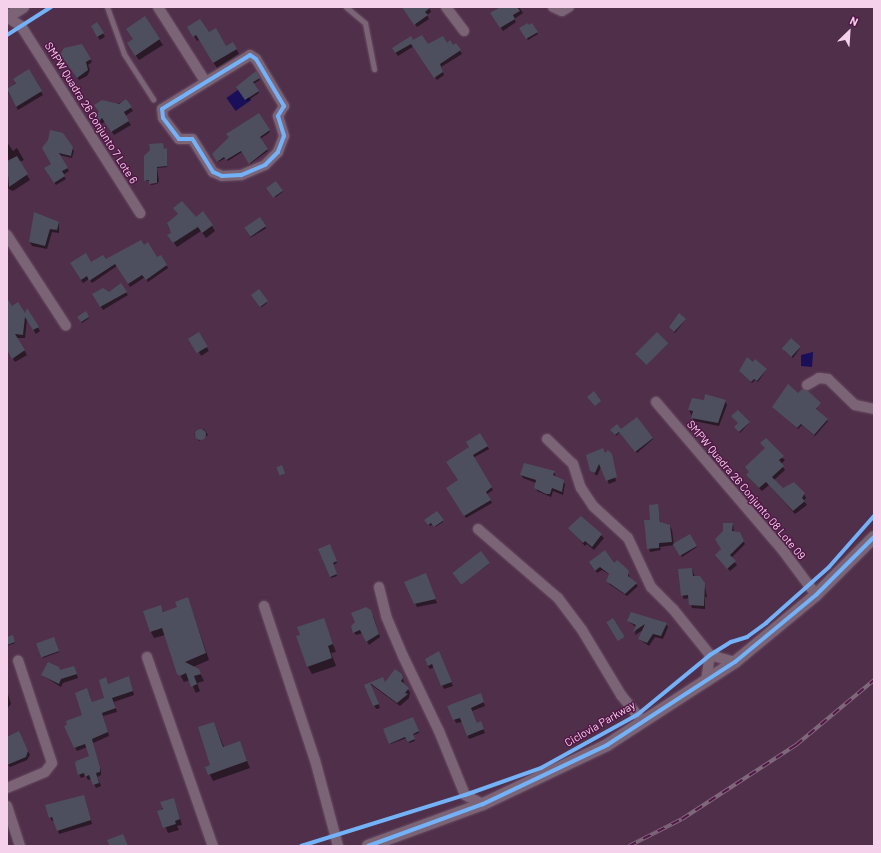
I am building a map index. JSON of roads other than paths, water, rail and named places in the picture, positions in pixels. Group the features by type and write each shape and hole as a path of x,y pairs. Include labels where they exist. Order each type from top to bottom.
{"street":[{"path":"158,7 205,81"},
{"path":"446,7 464,31"},
{"path":"553,7 562,11 569,7"},
{"name":"SMPW Quadra 26 Conjunto 7 Lote 6","path":"13,12 140,213"},
{"path":"250,55 256,59 284,106 278,116 284,136 272,160 241,175 222,176 213,172 192,139 179,139 163,118 162,109 205,81 245,57 250,55"},
{"path":"7,235 66,326"},
{"path":"807,385 819,378 828,379 855,405 874,409"},
{"name":"SMPW Quadra 26 Conjunto 08 Lote 09","path":"656,402 784,552 816,595"},
{"path":"547,439 573,464 581,488 593,506 628,538 651,586 673,609 710,655 735,662"},
{"path":"478,529 558,598 582,630 621,695 643,722"},
{"path":"368,846 483,804 563,768 643,722 735,662 816,595 874,537"},
{"path":"378,586 386,616 403,656 439,731 465,795 483,804"},
{"path":"264,606 315,760 338,846"},
{"path":"706,682 710,655"},
{"path":"147,657 213,846"},
{"path":"7,788 45,772 52,763 18,660"},
{"path":"458,813 465,795"},
{"path":"7,806 20,846"}],"lane":[{"path":"107,7 124,54 153,99"},
{"path":"346,7 366,23 374,69"}],"railway":[{"path":"629,846 682,819 796,745 874,680"}]}
